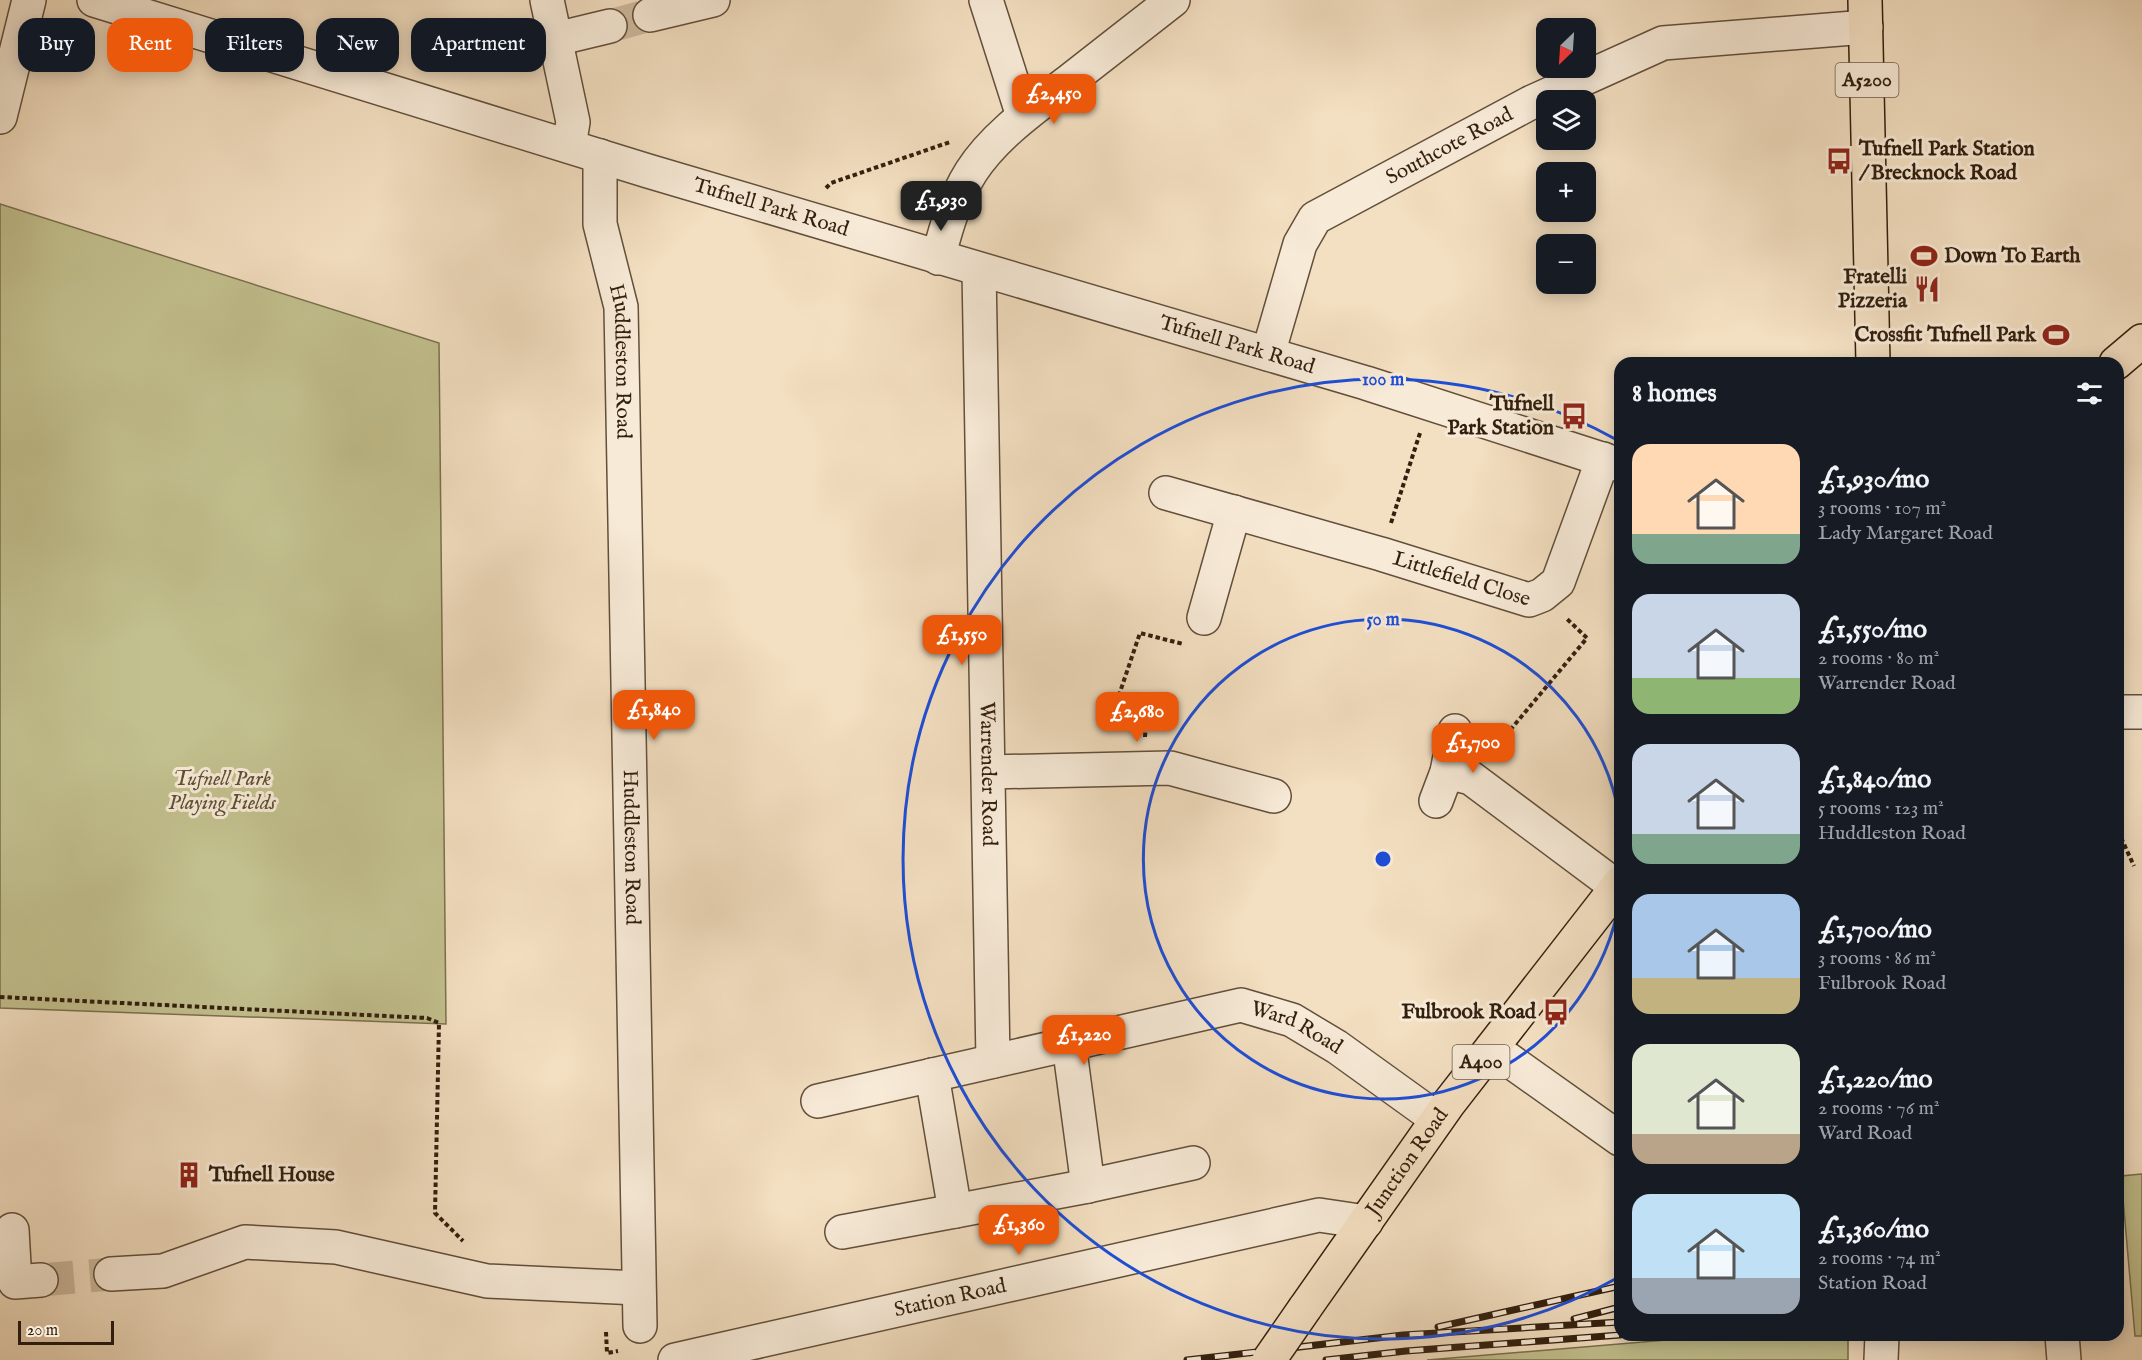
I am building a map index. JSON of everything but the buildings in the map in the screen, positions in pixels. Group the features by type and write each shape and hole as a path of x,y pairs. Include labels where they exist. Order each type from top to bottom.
{"main road":[{"name":"A5200","path":"1866,13 1873,357"},
{"path":"2123,357 2142,341"},
{"name":"Junction Road","path":"1269,1360 1437,1119 1614,890"}],"street":[{"path":"0,117 28,0"},
{"name":"Tufnell Park Road","path":"94,0 801,217 1268,354 1611,462"},
{"name":"Huddleston Road","path":"547,0 573,122 584,151 621,307 640,1326"},
{"path":"650,15 713,0"},
{"path":"986,0 1023,116"},
{"path":"938,258 950,214 961,190 972,171 993,147 1023,116 1173,0"},
{"name":"Southcote Road","path":"1268,354 1300,244 1315,218 1530,103 1663,43 1866,13"},
{"path":"556,39 610,26"},
{"name":"Warrender Road","path":"979,270 993,1061"},
{"name":"Littlefield Close","path":"1166,493 1380,554 1529,600 1542,595 1558,582 1611,462"},
{"path":"1204,617 1234,512"},
{"path":"2124,712 2142,712"},
{"path":"1455,731 1451,784 1614,883"},
{"path":"989,771 1170,768 1274,796"},
{"name":"Ward Road","path":"818,1101 1241,1005 1292,1020 1351,1057 1437,1119"},
{"path":"1069,1044 1088,1186"},
{"path":"1492,1048 1614,1136"},
{"path":"932,1075 956,1211"},
{"path":"842,1232 1193,1164"},
{"name":"Station Road","path":"675,1360 1319,1215 1366,1222"},
{"path":"12,1230 15,1282 41,1280"},
{"path":"111,1274 163,1271 245,1242 336,1247 487,1281 638,1288"},
{"path":"2062,1341 2064,1360"}],"path":[{"path":"801,217 831,183 951,142 993,147"},
{"path":"1380,554 1430,404"},
{"path":"1451,784 1587,638 1542,595"},
{"path":"1145,744 1146,721 1119,695 1140,633 1198,647 1204,617"},
{"path":"2124,844 2134,866"},
{"path":"0,997 427,1018 440,1023 435,1213 467,1245"}],"green space":[{"name":"Tufnell Park Playing Fields","path":"0,204 439,343 446,1024 0,1008"},
{"path":"2142,1174 2142,1336 2135,1336 2124,1210 2124,1176"},
{"path":"1654,1341 1848,1341 1848,1360 1427,1360"}],"tunnel":[{"path":"610,26 650,15"},
{"path":"41,1280 111,1274"}],"railway":[{"path":"1438,1327 1614,1287"},
{"path":"1574,1319 1614,1309"},
{"path":"1187,1360 1403,1335 1614,1322"},
{"path":"1326,1360 1406,1351 1614,1335"}],"place":[{"name":"Tufnell Park Station / Brecknock Road","path":"1839,161"},
{"name":"Down To Earth","path":"1924,256"},
{"name":"Fratelli Pizzeria","path":"1927,289"},
{"name":"Crossfit Tufnell Park","path":"2056,335"},
{"name":"Tufnell Park Station","path":"1574,416"},
{"name":"Fulbrook Road","path":"1556,1012"},
{"name":"Tufnell House","path":"189,1175"}]}
